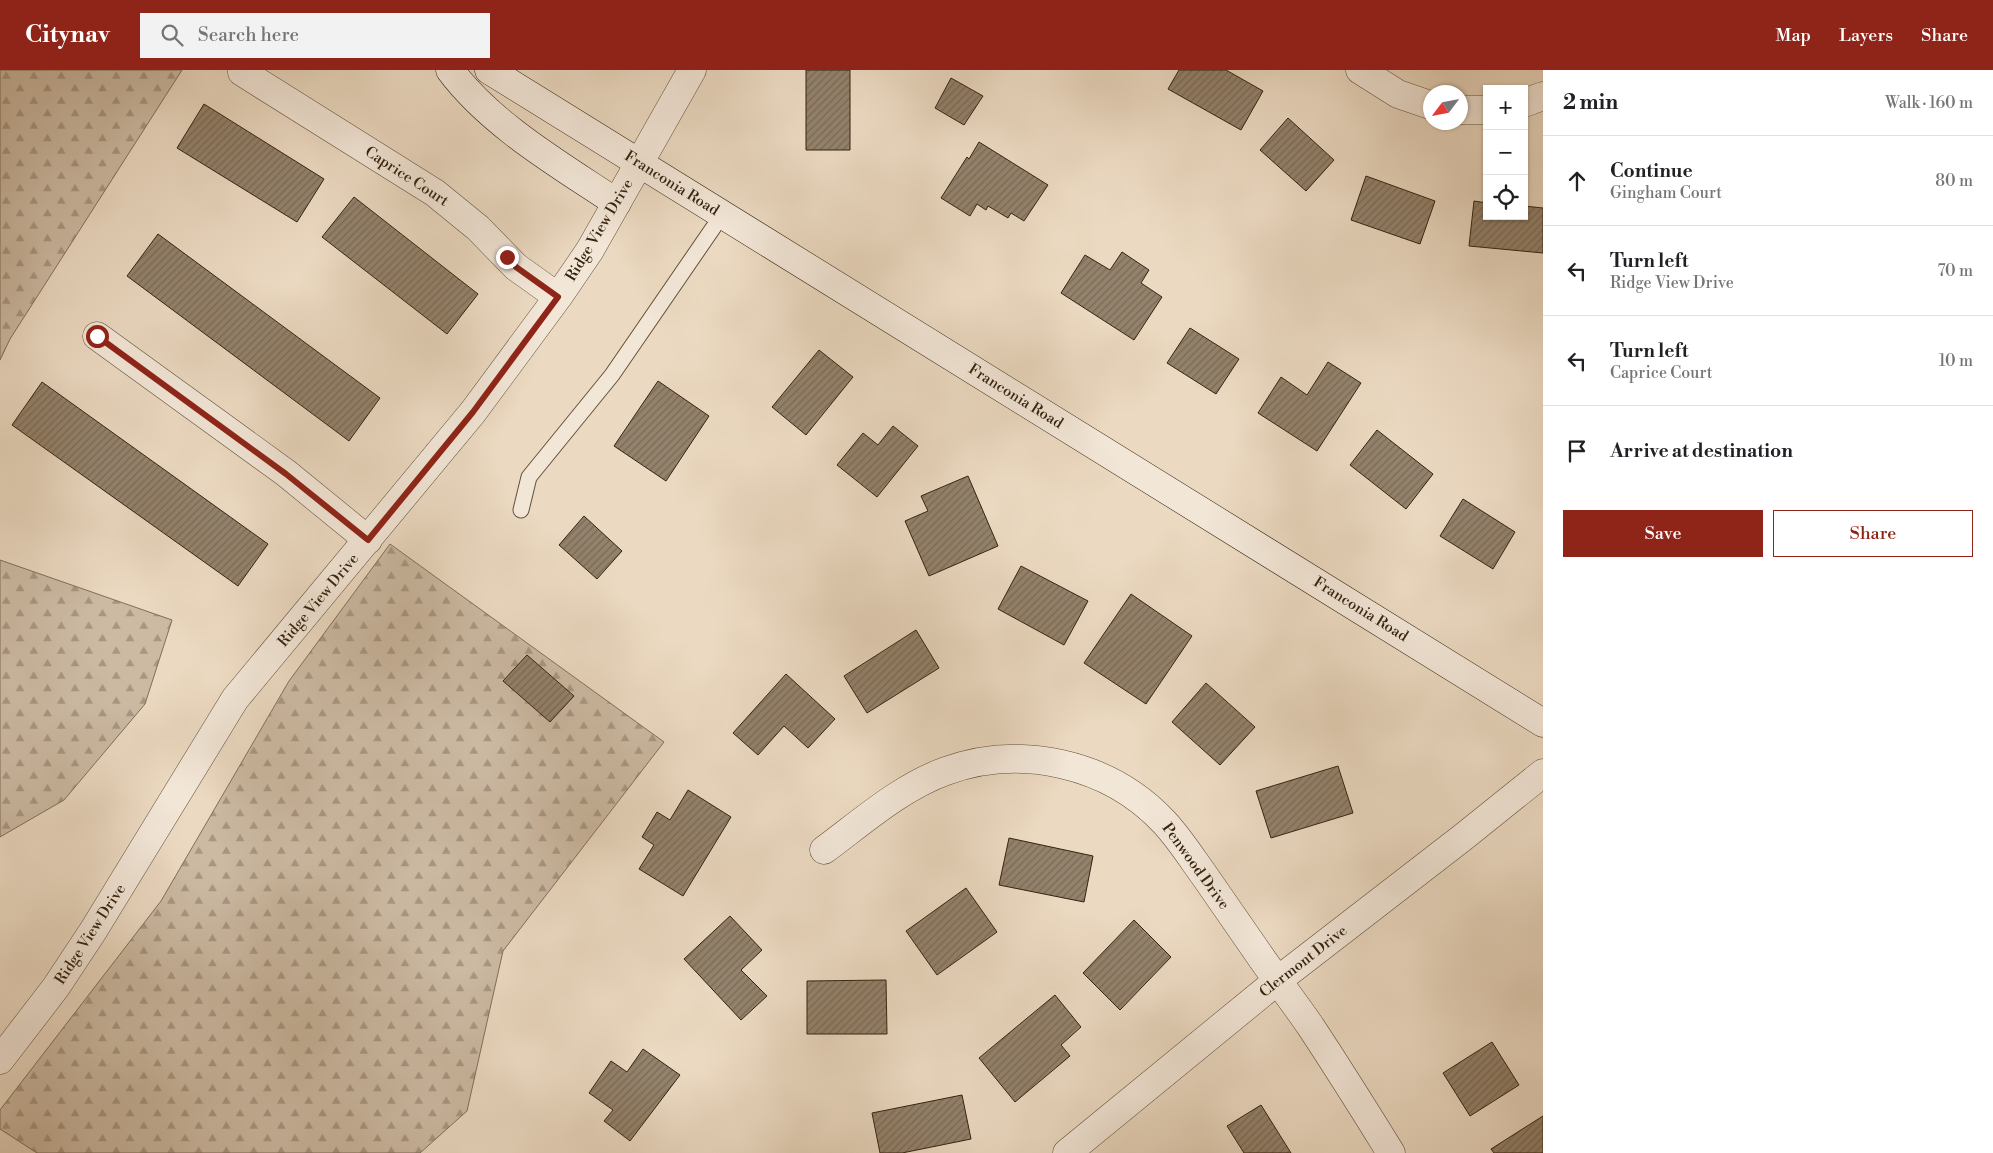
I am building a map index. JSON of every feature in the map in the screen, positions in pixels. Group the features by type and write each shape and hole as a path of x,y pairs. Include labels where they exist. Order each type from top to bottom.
{"street":[{"path":"450,70 463,88 522,140 617,202"},
{"name":"Franconia Road","path":"489,70 1543,723"},
{"name":"Ridge View Drive","path":"0,1060 56,987 93,931 235,699 473,412 558,297 590,250 692,70"},
{"path":"1360,70 1398,94 1423,103"},
{"name":"Caprice Court","path":"242,72 435,193 478,228 516,267 558,297"},
{"path":"1528,102 1543,96"},
{"path":"1468,110 1483,110"},
{"path":"97,336 286,474 368,540"},
{"name":"Penwood Drive","path":"824,850 909,789 928,778 948,770 978,762 1010,759 1042,760 1072,767 1121,787 1143,802 1177,836 1277,981 1310,1025 1391,1153"},
{"name":"Clermont Drive","path":"1067,1153 1277,981 1543,773"}],"lane":[{"path":"521,510 529,477 612,375 722,215"}],"green space":[{"path":"0,70 182,70 10,339 0,360"},
{"path":"390,544 664,742 503,951 467,1111 420,1153 37,1153 0,1129 0,1110 161,901 289,681"},
{"path":"0,560 172,620 145,704 64,800 0,837"}],"building":[{"path":"806,70 850,70 850,150 806,150"},
{"path":"1179,70 1226,70 1263,91 1241,130 1168,89"},
{"path":"951,78 983,96 964,125 935,108"},
{"path":"204,104 324,179 297,222 177,148"},
{"path":"1288,118 1334,160 1306,191 1260,150"},
{"path":"979,142 1048,185 1024,221 1011,213 1008,218 988,206 986,210 977,204 970,216 941,198 967,157 969,159"},
{"path":"1366,176 1435,201 1420,244 1351,220"},
{"path":"354,197 478,294 447,334 322,237"},
{"path":"1474,201 1483,202 1483,220 1528,220 1528,206 1543,208 1543,253 1469,246"},
{"path":"158,234 380,398 349,441 127,276"},
{"path":"1122,252 1149,270 1141,283 1162,297 1134,340 1061,293 1085,255 1110,270"},
{"path":"1190,328 1239,359 1216,394 1167,363"},
{"path":"819,350 853,377 806,435 772,407"},
{"path":"1328,362 1361,383 1317,451 1258,413 1281,377 1307,395"},
{"path":"658,381 709,416 666,481 614,446"},
{"path":"42,382 268,544 238,586 12,425"},
{"path":"893,426 918,446 877,497 837,465 863,433 878,445"},
{"path":"1377,430 1433,474 1406,509 1350,465"},
{"path":"968,476 998,546 929,576 905,521 928,511 921,496"},
{"path":"1463,499 1515,532 1493,569 1440,536"},
{"path":"584,516 622,551 597,579 559,545"},
{"path":"1021,566 1088,601 1064,645 998,609"},
{"path":"1131,594 1192,636 1146,704 1084,663"},
{"path":"916,630 939,668 867,713 844,676"},
{"path":"527,655 574,696 550,722 503,681"},
{"path":"786,674 835,719 808,748 784,726 758,755 733,733"},
{"path":"1206,683 1255,727 1220,765 1172,722"},
{"path":"1338,766 1353,813 1271,838 1256,791"},
{"path":"688,790 731,817 683,896 639,869 654,845 642,837 657,812 670,820"},
{"path":"1009,838 1093,856 1084,902 999,885"},
{"path":"966,888 997,932 937,975 906,931"},
{"path":"730,916 762,950 741,970 767,996 741,1020 684,959"},
{"path":"1134,920 1171,957 1120,1010 1083,973"},
{"path":"886,980 887,1034 807,1034 807,981"},
{"path":"1055,995 1081,1027 1061,1045 1070,1056 1015,1102 979,1058"},
{"path":"1492,1042 1519,1085 1470,1116 1443,1073"},
{"path":"643,1049 680,1075 630,1141 604,1121 613,1110 589,1093 611,1061 627,1072"},
{"path":"962,1095 971,1139 902,1153 880,1153 872,1113"},
{"path":"1261,1105 1291,1153 1244,1153 1227,1126"},
{"path":"1543,1116 1543,1153 1494,1153 1491,1149"}],"route":[{"path":"97,336 286,474 368,540 473,412 558,297 516,267 507,257"}]}
